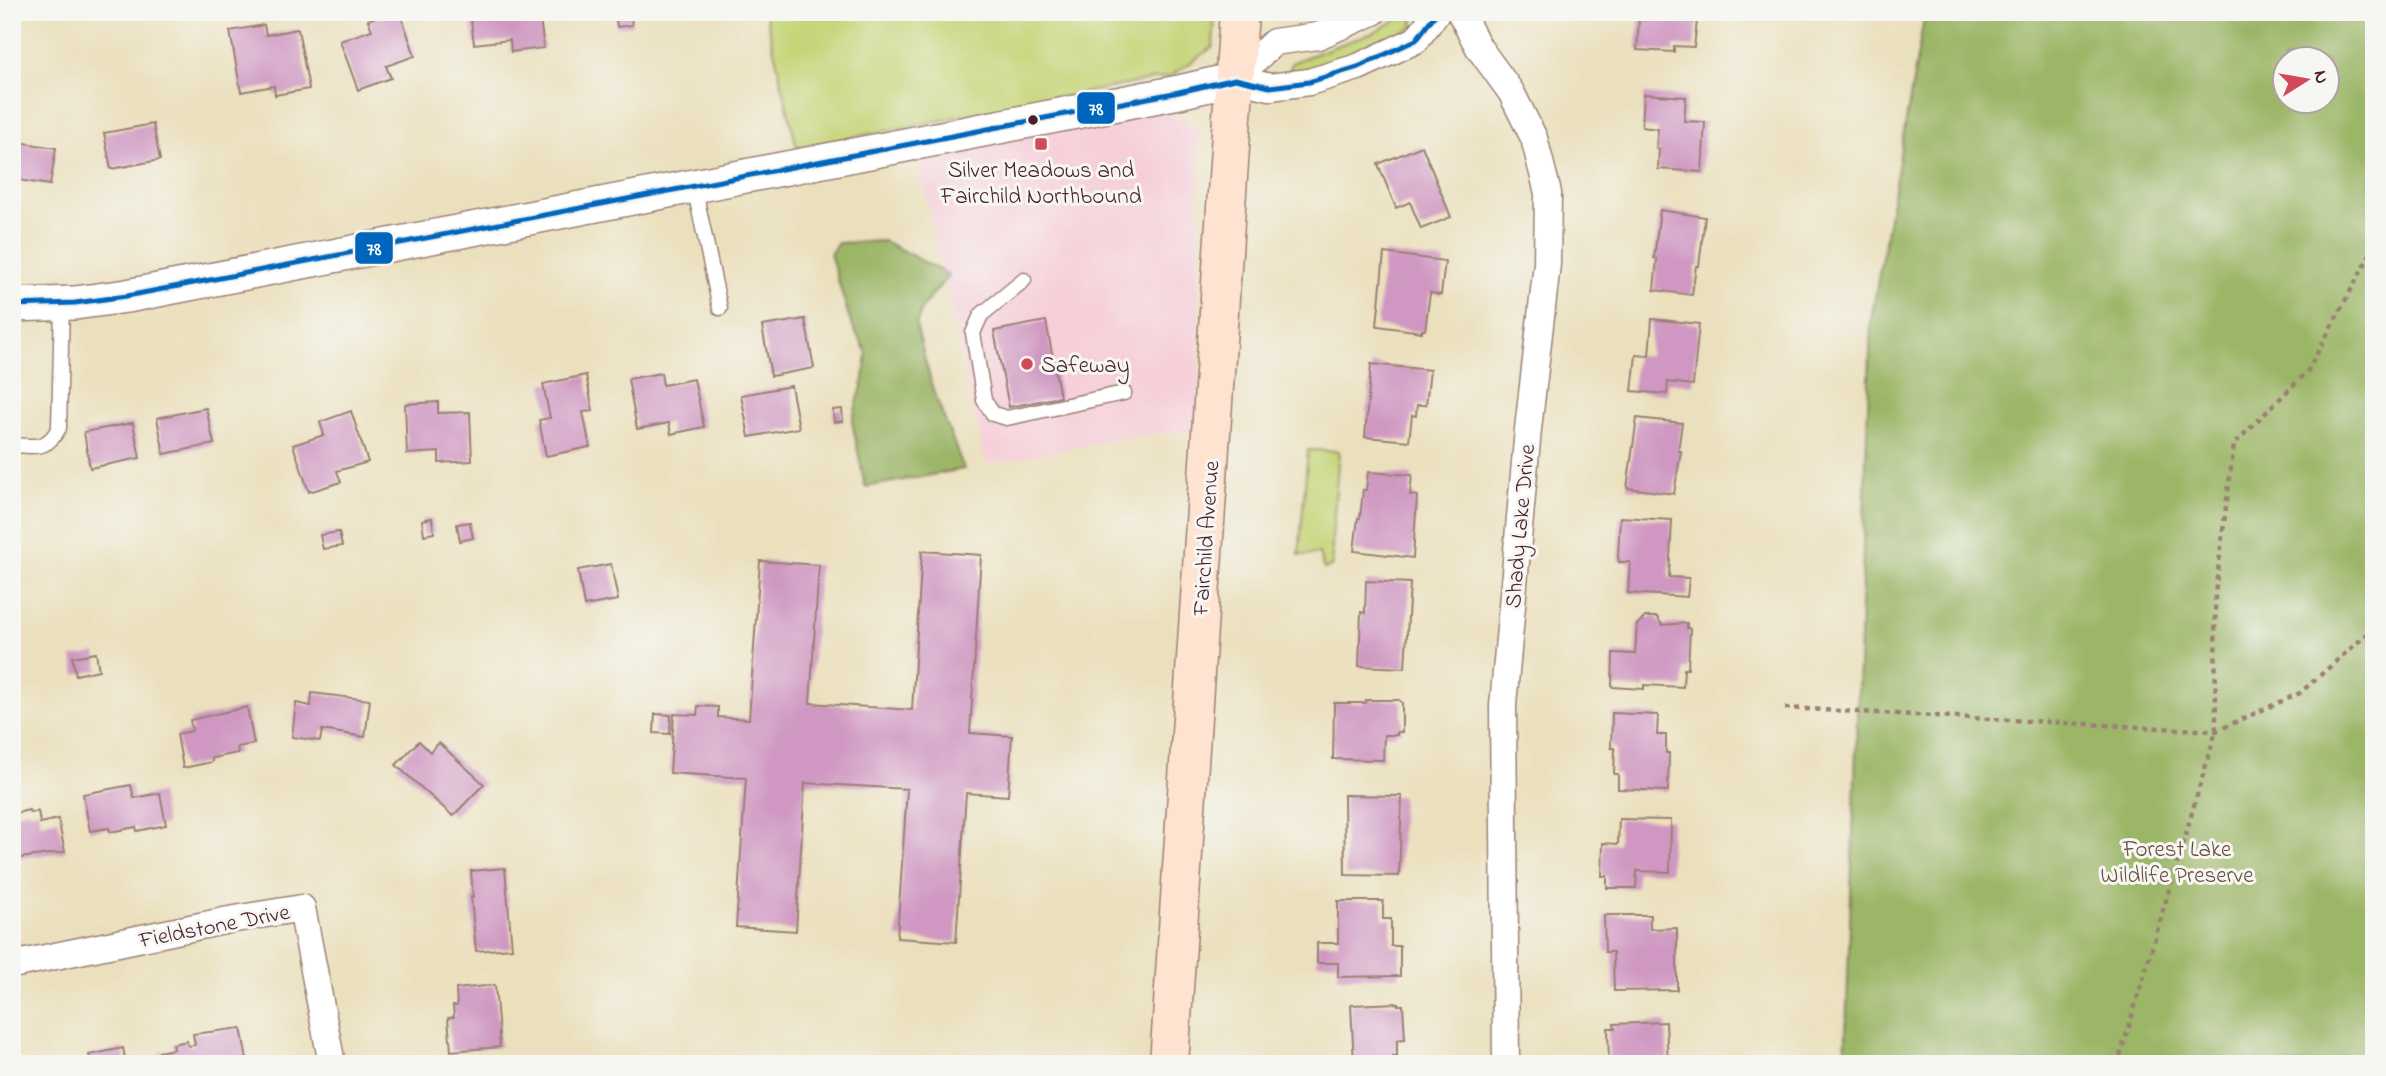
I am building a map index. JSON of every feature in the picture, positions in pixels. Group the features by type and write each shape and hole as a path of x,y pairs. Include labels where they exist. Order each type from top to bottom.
{"main road":[{"name":"Fairchild Avenue","path":"1169,1064 1239,12"}],"street":[{"path":"1235,79 1274,42 1318,36 1373,12"},
{"path":"12,305 62,304 127,296 1235,79 1270,87 1309,82 1358,67 1416,40 1437,12"},
{"name":"Shady Lake Drive","path":"1460,12 1479,48 1511,92 1535,138 1548,193 1547,264 1528,429 1503,705 1506,1064"},
{"name":"Fieldstone Drive","path":"12,965 229,920 302,908 331,1064"}],"lane":[{"path":"694,185 720,308"},
{"path":"1024,280 981,315 973,333 984,400 993,414 1007,418 1124,393"},
{"path":"12,445 44,446 60,428 62,304"}],"path":[{"path":"2123,1064 2119,1060 2216,732 2215,594 2234,444 2307,372 2374,247"},
{"path":"1785,708 2216,732 2300,693 2374,628"}],"shaded area":[{"path":"1148,111 1173,112 1199,132 1199,431 1132,436 986,465 917,158"}],"green space":[{"path":"765,12 1215,12 1213,47 1171,76 797,148"},
{"name":"Forest Lake Wildlife Preserve","path":"1938,12 2374,12 2374,1064 1845,1064 1871,320 1924,18"},
{"path":"1406,15 1413,17 1414,26 1385,41 1325,65 1293,74 1290,70 1292,63 1374,32"},
{"path":"884,241 949,275 923,306 916,325 933,390 964,469 865,487 852,421 864,379 867,353 851,323 830,254 838,243"},
{"path":"1308,450 1339,451 1332,566 1324,569 1319,554 1299,555"}],"building":[{"path":"389,12 400,12 415,56 386,66 391,78 358,90 340,41 372,30 368,20"},
{"path":"470,12 539,12 544,48 511,52 510,40 474,44"},
{"path":"615,12 630,12 632,25 617,27"},
{"path":"1645,12 1698,12 1694,47 1674,46 1674,52 1637,50 1639,19 1644,20"},
{"path":"264,25 266,35 298,29 309,89 275,95 274,86 241,92 230,31"},
{"path":"1644,94 1686,97 1684,121 1705,122 1702,172 1658,169 1658,129 1642,127"},
{"path":"153,124 160,160 111,169 104,133"},
{"path":"12,141 56,148 50,185 12,179"},
{"path":"1422,146 1451,217 1421,229 1410,202 1396,208 1378,164"},
{"path":"1660,210 1705,217 1699,266 1696,266 1692,295 1654,290 1657,259 1654,258"},
{"path":"1384,253 1445,261 1441,295 1430,293 1425,330 1422,332 1377,326"},
{"path":"805,319 814,368 771,376 762,326"},
{"path":"1652,319 1699,324 1693,385 1668,382 1667,394 1632,391 1636,355 1649,356"},
{"name":"Safeway","path":"1046,321 1060,397 1009,407 994,331"},
{"path":"1371,364 1430,370 1426,405 1417,405 1416,416 1412,415 1409,441 1365,437"},
{"path":"661,373 663,385 694,379 704,427 671,434 669,423 637,429 628,379"},
{"path":"586,375 593,411 583,412 590,447 546,456 539,420 550,418 543,384"},
{"path":"791,386 799,428 749,437 741,395"},
{"path":"438,402 438,413 470,412 472,461 439,463 439,452 407,454 405,404"},
{"path":"206,408 214,444 164,454 157,418"},
{"path":"842,409 843,421 834,422 833,410"},
{"path":"351,411 368,462 337,471 341,482 309,492 293,445 324,435 320,422"},
{"path":"1637,418 1682,423 1678,451 1681,451 1674,494 1627,488"},
{"path":"133,423 140,458 90,468 84,432"},
{"path":"1368,472 1412,475 1410,495 1417,496 1413,558 1354,551"},
{"path":"1620,517 1672,520 1669,577 1689,578 1687,597 1628,593 1630,562 1619,562 1618,557"},
{"path":"432,518 434,533 424,535 422,520"},
{"path":"470,522 473,538 460,541 457,524"},
{"path":"339,532 342,546 323,549 320,535"},
{"path":"922,551 981,555 970,733 1012,736 1008,796 966,793 956,942 897,938 907,789 805,783 796,931 736,927 746,778 670,773 674,714 697,715 698,706 718,707 718,717 749,719 760,561 819,565 810,703 912,710"},
{"path":"611,564 618,600 584,606 578,570"},
{"path":"1366,581 1410,583 1405,668 1359,666 1361,612 1365,613"},
{"path":"1645,617 1657,617 1662,625 1687,623 1687,628 1690,629 1688,669 1684,669 1683,687 1612,687 1613,653 1635,654 1637,625"},
{"path":"96,653 99,670 76,675 72,657"},
{"path":"312,693 370,700 365,737 322,730 320,741 292,737 296,703 311,706"},
{"path":"1366,700 1399,700 1402,703 1402,732 1397,732 1397,735 1384,735 1383,760 1333,759 1334,703 1365,703"},
{"path":"247,707 254,744 237,747 238,753 212,758 212,762 183,768 177,734 192,731 190,720"},
{"path":"1612,713 1658,715 1657,735 1666,735 1666,753 1669,753 1668,791 1618,789 1618,774 1614,774 1615,748 1611,748"},
{"path":"655,714 671,715 670,734 654,733"},
{"path":"419,741 430,752 439,743 484,784 453,816 396,765"},
{"path":"131,785 134,798 160,793 166,825 137,831 136,827 110,832 109,828 90,831 83,794"},
{"path":"1344,795 1402,796 1399,876 1345,875"},
{"path":"29,810 30,813 38,811 40,823 58,819 65,852 12,859 12,814"},
{"path":"1619,819 1671,820 1670,872 1637,871 1636,888 1607,888 1607,876 1602,876 1603,843 1618,844"},
{"path":"505,868 512,948 476,951 471,871"},
{"path":"1338,901 1383,901 1383,919 1391,919 1391,946 1400,946 1400,976 1338,977 1338,963 1317,963 1317,943 1338,943"},
{"path":"1604,915 1650,915 1650,929 1677,928 1677,990 1614,991 1613,952 1605,952"},
{"path":"495,985 500,1047 451,1051 448,1018 454,1017 453,1006 457,1006 456,989"},
{"path":"1351,1005 1403,1005 1405,1039 1397,1040 1397,1057 1393,1057 1394,1064 1354,1064"},
{"path":"1666,1022 1668,1064 1609,1064 1608,1028 1615,1028 1614,1024"},
{"path":"241,1028 248,1064 162,1064 159,1052 174,1049 173,1044 187,1041 188,1046 195,1045 193,1034"},
{"path":"123,1048 126,1064 91,1064 89,1055"}],"transit line":[{"name":"78","path":"12,305 75,303 127,296 1235,79 1270,87 1309,82 1358,67 1416,40 1437,12"}],"place":[{"name":"Silver Meadows and Fairchild Northbound","path":"1041,144"},
{"name":"Safeway","path":"1027,364"}]}
